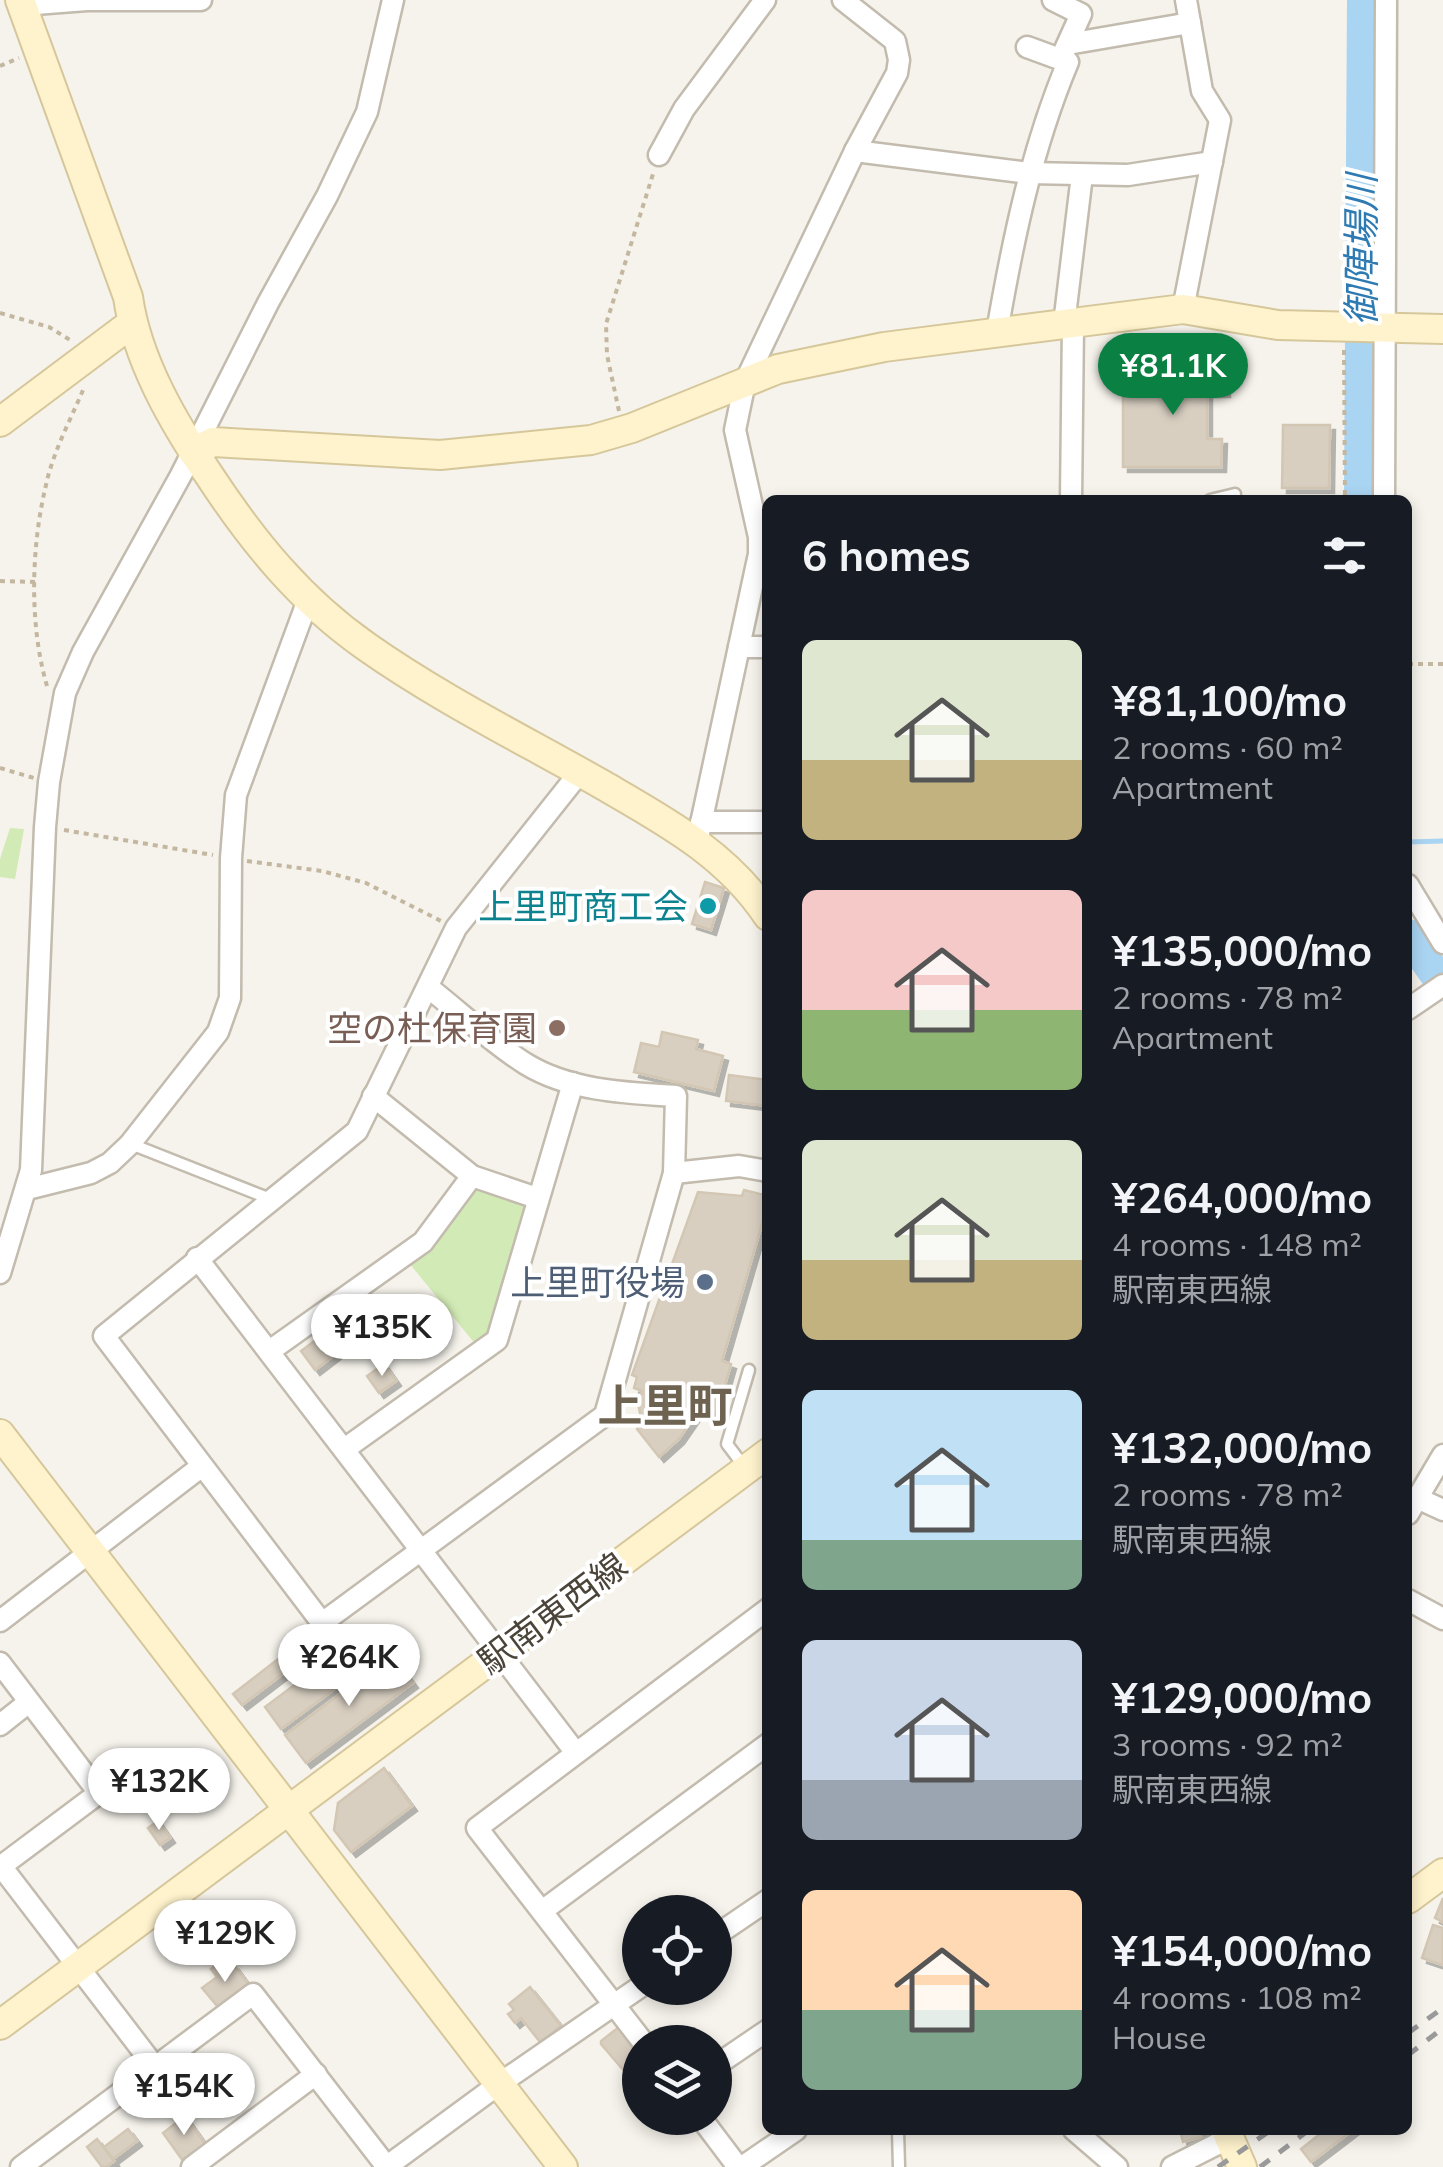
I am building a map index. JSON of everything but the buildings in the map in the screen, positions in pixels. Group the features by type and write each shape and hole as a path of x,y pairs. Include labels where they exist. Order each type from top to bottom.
{"street":[{"path":"201,0 21,3 128,297 132,323 150,370 194,452 244,528 308,600 339,627 401,670 580,772 699,832 762,908"},
{"path":"0,1273 27,1189 33,1152 45,827 65,694 83,652 194,452 367,112 393,0"},
{"path":"659,155 684,109 765,0"},
{"path":"699,832 758,554 759,537 736,430 745,382 855,151 897,73 895,41 843,0"},
{"path":"1027,47 1058,58 1065,50 1081,14 1053,0"},
{"path":"1183,309 1220,120 1202,91 1186,0"},
{"path":"1384,495 1386,0"},
{"path":"1065,50 1190,22"},
{"path":"997,332 1014,230 1053,108 1051,102 1068,62 1065,50"},
{"path":"855,151 1029,174 1128,176 1212,162"},
{"path":"1071,495 1068,324 1082,174"},
{"path":"194,452 213,442 440,455 591,440 778,369 884,347 1183,309 1278,324 1443,329"},
{"path":"0,422 132,323"},
{"path":"27,1189 91,1173 110,1163 130,1144 218,1032 230,998 231,858 236,795 308,600"},
{"path":"739,647 762,647"},
{"path":"429,988 528,1066 619,1093 676,1096 674,1173 605,1415 322,1623 104,1336 357,1131 456,928 580,772"},
{"path":"699,832 759,822"},
{"path":"1412,892 1443,942"},
{"path":"1412,1006 1436,990"},
{"path":"346,1448 497,1340 574,1082"},
{"path":"372,1096 472,1176 537,1198"},
{"path":"674,1173 739,1166 762,1170"},
{"path":"271,1350 423,1242 472,1176"},
{"path":"197,1258 576,1753"},
{"path":"0,1434 563,2167"},
{"path":"1443,1455 1412,1506 1443,1510"},
{"name":"駅南東西線","path":"0,2025 757,1461"},
{"path":"0,1621 202,1466"},
{"path":"1412,1602 1443,1619"},
{"path":"630,2025 477,1828 762,1614"},
{"path":"0,1663 98,1793 0,1867 154,2067"},
{"path":"0,1725 30,1702"},
{"path":"542,1911 762,1748"},
{"path":"1412,1896 1443,1873"},
{"path":"732,1924 762,1904"},
{"path":"21,2167 252,1994 387,2167 622,1999"},
{"path":"732,2054 762,2034"},
{"path":"192,2167 316,2074"},
{"path":"714,2135 740,2167 788,2135"},
{"path":"1080,2135 1118,2167"},
{"path":"1172,2167 1226,2135"},
{"path":"1228,2135 1242,2167"}],"lane":[{"path":"1231,495 1235,494"},
{"path":"130,1144 272,1200"},
{"path":"749,1370 727,1444 757,1461"},
{"path":"898,2135 899,2167"}],"path":[{"path":"623,431 607,355 606,324 659,155"},
{"path":"0,312 48,327 92,353 88,380 46,484 36,582 40,662 51,699 61,714"},
{"path":"1345,495 1348,328"},
{"path":"0,581 36,582"},
{"path":"1412,664 1443,664"},
{"path":"0,768 49,782"},
{"path":"45,827 322,872 366,883 456,928"}],"green space":[{"path":"10,828 24,829 15,879 0,877 0,859"},
{"path":"475,1185 525,1198 529,1207 490,1335 476,1345 409,1263"}],"waterway":[{"name":"御陣場川","path":"1360,495 1363,0"},
{"path":"1412,842 1443,841"},
{"name":"御陣場川","path":"1412,941 1443,985"}],"railway":[{"path":"1412,2030 1443,2008"},
{"path":"1412,2052 1443,2028"},
{"path":"1218,2167 1264,2135"},
{"path":"1260,2167 1302,2135"}],"place":[{"name":"上里町商工会","path":"708,906"},
{"name":"空の杜保育園","path":"557,1028"},
{"name":"上里町役場","path":"705,1282"}],"district":[{"name":"上里町","path":"665,1405"}]}
